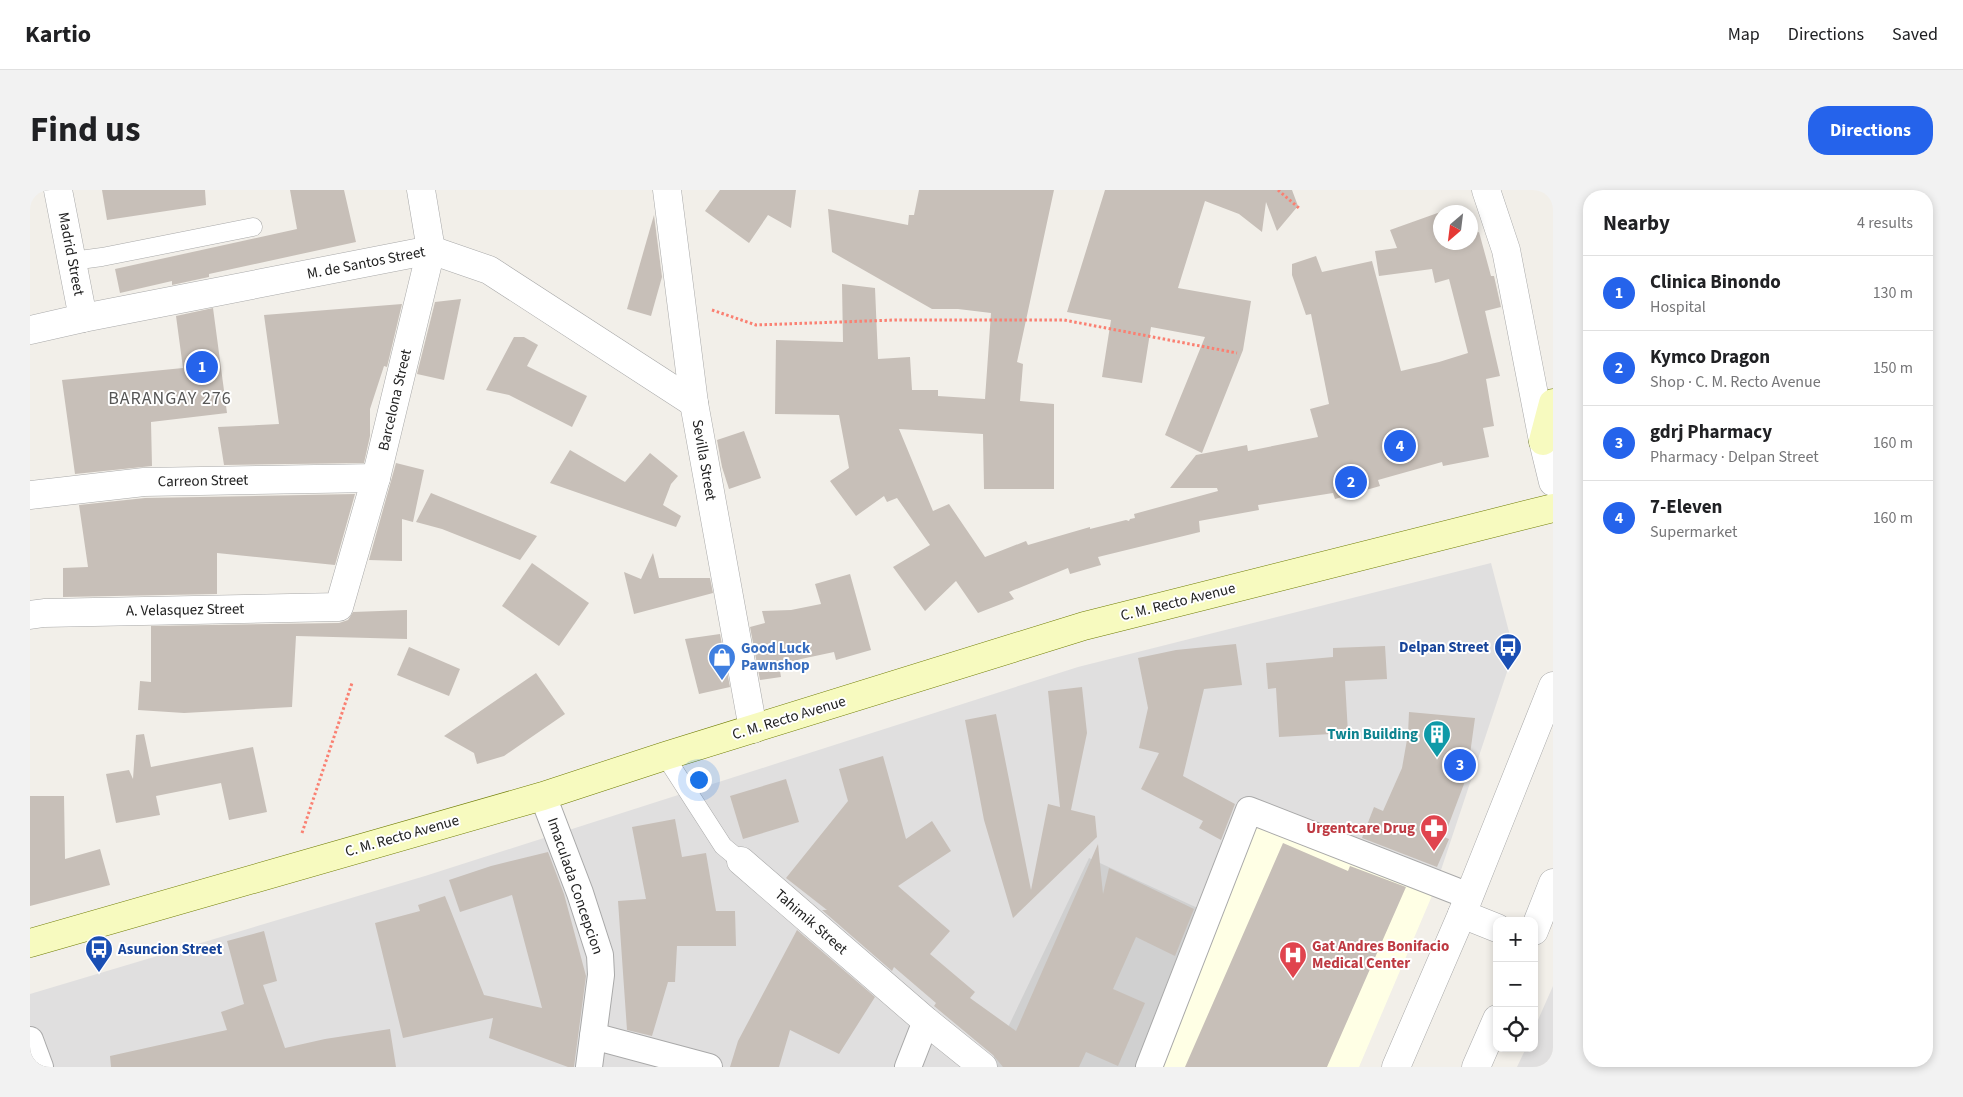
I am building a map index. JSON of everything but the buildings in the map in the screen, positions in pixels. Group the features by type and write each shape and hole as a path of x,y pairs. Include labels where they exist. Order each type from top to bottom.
{"main road":[{"path":"1543,441 1553,403"},
{"name":"C. M. Recto Avenue","path":"30,943 543,796 665,756 1084,626 1553,508"}],"street":[{"name":"Madrid Street","path":"58,190 83,318"},
{"name":"Barcelona Street","path":"339,606 376,478 431,250 421,190"},
{"name":"Sevilla Street","path":"667,190 694,403 753,729"},
{"path":"1486,190 1506,250 1543,441 1553,482"},
{"name":"M. de Santos Street","path":"30,330 431,250 489,270 694,403"},
{"name":"Carreon Street","path":"30,495 144,482 376,478"},
{"name":"A. Velasquez Street","path":"30,615 44,613 339,606"},
{"path":"1396,1067 1465,905 1553,686"},
{"name":"Imaculada Concepcion","path":"543,796 580,893 600,955 601,975 589,1067"},
{"path":"1149,1067 1249,810 1465,905 1493,925"},
{"name":"Tahimik Street","path":"741,862 982,1067"},
{"path":"1538,921 1553,883"},
{"path":"908,1067 926,1021"},
{"path":"1476,1067 1493,1028"},
{"path":"593,1036 709,1067"},
{"path":"30,1040 40,1067"}],"lane":[{"path":"72,261 102,257 253,227"},
{"name":"Tahimik Street","path":"665,756 723,846 741,862"}],"path":[{"path":"1278,190 1300,209"},
{"path":"680,300 756,325 895,320 1064,320 1237,352"},
{"path":"290,869 352,683"}],"shaded area":[{"path":"1491,563 1514,651 1434,891 1156,1067 30,1067 30,994 425,876 1078,667"},
{"name":"Gat Andres Bonifacio Medical Center","path":"1253,817 1434,891 1359,1067 1156,1067"},
{"path":"1089,858 1202,910 1138,1067 989,1067"},
{"path":"1553,986 1553,1067 1517,1067 1524,1052 1538,1052 1538,1020"}],"place":[{"name":"Clinica Binondo","path":"202,367"},
{"name":"7-Eleven","path":"1400,446"},
{"name":"Kymco Dragon","path":"1351,482"},
{"name":"Delpan Street","path":"1508,671"},
{"name":"Good Luck Pawnshop","path":"722,681"},
{"name":"Twin Building","path":"1437,758"},
{"name":"gdrj Pharmacy","path":"1460,765"},
{"name":"Urgentcare Drug","path":"1434,852"},
{"name":"Asuncion Street","path":"99,973"},
{"name":"Gat Andres Bonifacio Medical Center","path":"1293,979"}],"district":[{"name":"BARANGAY 276","path":"170,398"}]}
